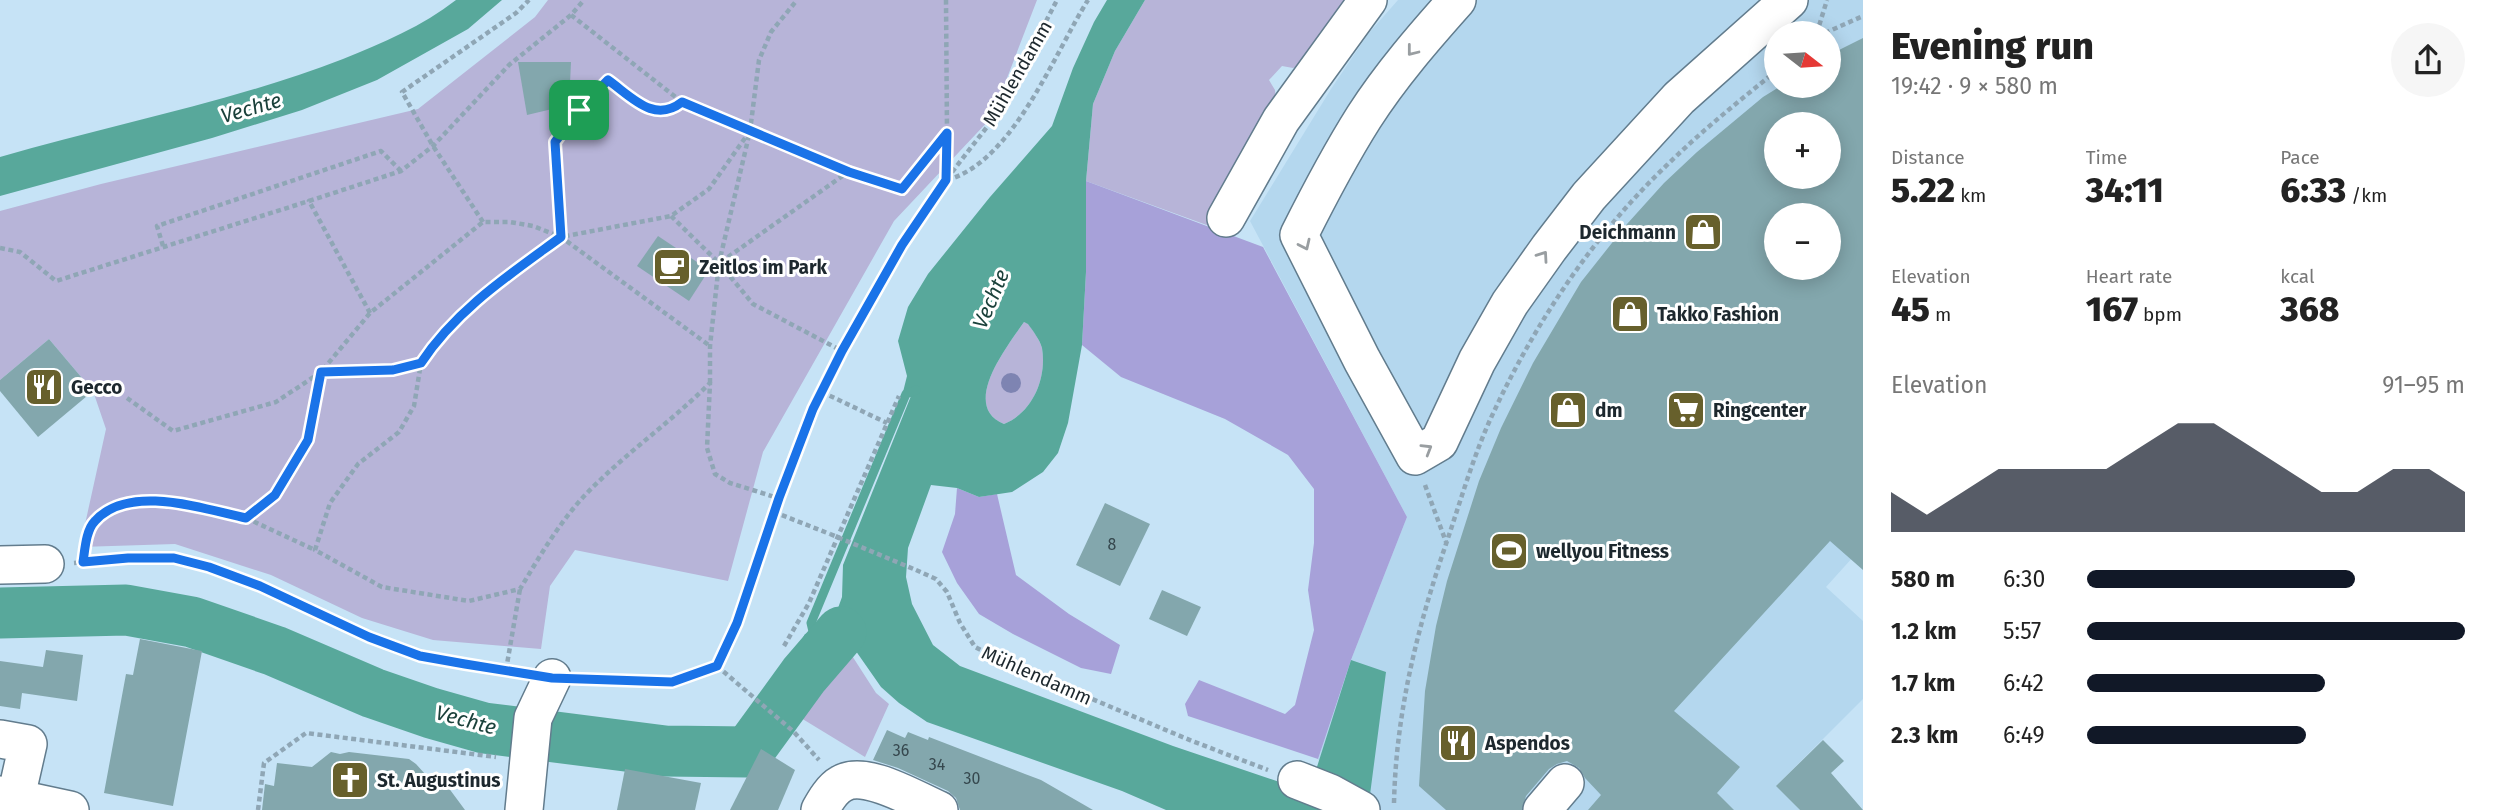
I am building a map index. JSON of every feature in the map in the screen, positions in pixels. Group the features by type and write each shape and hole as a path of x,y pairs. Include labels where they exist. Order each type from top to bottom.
{"street":[{"path":"1226,218 1281,120 1368,0"},
{"path":"1457,0 1414,49 1364,116 1300,235 1362,360 1415,456 1438,442 1477,361 1510,303 1589,196 1679,98 1789,0"},
{"path":"0,565 45,564"},
{"path":"524,810 533,718 552,678"},
{"path":"0,739 28,744 8,796 70,810"},
{"path":"820,810 826,799 841,784 856,779 878,783 939,810"},
{"path":"1297,780 1330,793 1361,810"},
{"path":"1542,810 1565,783"}],"path":[{"path":"483,222 433,146 402,92 472,45 516,13 529,0"},
{"path":"0,248 20,252 56,281 401,171 433,146 509,65 572,15 584,0"},
{"path":"779,498 730,483 715,474 708,448 710,346 719,263 750,131 759,60 771,32 797,0"},
{"path":"946,0 946,180 961,176 990,156 1041,88 1088,0"},
{"name":"Mühlendamm","path":"717,666 737,623 792,459 842,351 902,245 946,180 1000,110 1058,0"},
{"path":"1821,21 1827,0"},
{"path":"572,15 682,102 849,172 902,189 947,133"},
{"path":"1841,25 1863,16"},
{"path":"561,237 555,142 579,110 608,80 651,110 671,111 682,102"},
{"path":"1394,810 1395,771 1407,677 1415,641 1446,543 1490,421 1521,360 1579,267 1619,216 1662,169 1708,126 1764,81"},
{"path":"316,550 330,503 358,464 398,432 414,407 421,363 434,343 459,315 561,237 671,216 709,189 750,131"},
{"path":"163,246 157,226 381,150 401,171"},
{"path":"719,263 849,172"},
{"path":"309,201 370,313"},
{"path":"671,216 719,263 753,304 842,351"},
{"path":"127,398 173,431 276,402 321,372 370,313 483,222 510,222 533,226 561,237 710,346"},
{"path":"321,372 393,370 421,363"},
{"path":"246,518 275,495 308,440 321,372"},
{"path":"506,670 520,589 550,541 591,489 637,447 677,416 710,383"},
{"path":"822,391 887,423"},
{"path":"784,646 808,603 899,396"},
{"path":"1415,456 1446,543"},
{"path":"83,562 94,521 121,503 161,501 246,518 316,550 382,587 469,601 520,589"},
{"name":"Mühlendamm","path":"774,512 936,579 947,592 960,623 975,648 1192,741 1297,780"},
{"path":"45,564 128,558 174,558 209,567 260,586 369,637 420,656 552,678 672,682 717,666 794,732"},
{"path":"258,810 264,763 306,733 529,759"}],"shaded area":[{"path":"548,0 1037,0 992,117 894,221 763,452 728,581 575,550 550,586 541,649 433,640 362,618 271,575 175,544 80,547 106,429 93,391 49,339 0,380 0,211 101,184 418,109 535,17"},
{"path":"1145,0 1354,0 1305,64 1293,68 1282,66 1269,80 1275,90 1276,104 1212,227 1086,181 1093,104 1115,51"},
{"path":"1398,0 1863,0 1863,546 1826,587 1863,621 1863,699 1777,785 1800,810 1349,810 1318,759 1351,660 1407,517 1250,221 1368,34"},
{"path":"1086,181 1263,247 1407,517 1351,660 1318,759 1188,716 1185,704 1199,680 1285,714 1295,705 1314,630 1308,590 1314,543 1314,489 1288,455 1225,419 1121,377 1082,345 1086,272"},
{"path":"1024,322 1028,323 1042,348 1040,382 1030,403 1014,419 1004,424 992,415 986,404 987,390 999,361"},
{"path":"957,488 979,497 997,494 1016,575 1069,614 1120,645 1111,674 1081,668 979,614 957,583 942,552 955,514"},
{"path":"847,648 876,693 889,704 865,757 796,715"}],"water":[{"path":"456,0 502,0 468,29 377,80 302,110 212,138 0,196 0,157 216,100 301,74 402,33"},
{"path":"1107,0 1145,0 1115,51 1093,104 1086,181 1086,272 1082,345 1068,423 1058,453 1043,472 1012,492 979,497 957,488 931,485 908,548 906,577 912,604 933,645 960,666 1173,746 1309,792 1351,660 1386,672 1368,810 1166,810 1122,791 927,722 881,687 851,644 812,696 783,672 805,634 822,630 833,622 842,597 843,565 911,396 903,392 907,376 898,341 908,307 928,274 1052,126 1073,68","holes":["1024,322 1028,324 1042,348 1040,382 1030,403 1014,419 1004,424 992,415 986,404 987,390 991,376 1008,346"]}],"building":[{"name":"Ringcenter","path":"1863,38 1863,570 1830,541 1674,711 1740,767 1717,793 1734,810 1588,810 1601,795 1579,768 1567,761 1549,769 1526,796 1522,810 1446,810 1419,786 1425,691 1447,581 1479,481 1501,428 1533,363 1581,282 1664,183 1763,97 1841,98 1841,49"},
{"path":"518,62 571,62 569,105 527,115"},
{"path":"658,236 709,270 689,301 637,266"},
{"path":"49,339 93,391 38,437 0,391 0,380"},
{"path":"1105,503 1150,524 1120,586 1076,565"},
{"path":"1162,590 1201,607 1187,636 1149,619"},
{"path":"140,639 202,651 173,806 104,793 126,674 133,675"},
{"path":"46,650 83,655 77,701 22,693 20,709 0,706 0,661 43,667"},
{"path":"887,730 905,738 908,732 928,740 929,737 1041,780 1093,810 960,810 956,798 948,791 898,768 873,760"},
{"path":"1823,740 1844,761 1831,773 1863,810 1800,810 1776,786"},
{"path":"761,749 795,770 778,810 730,810"},
{"name":"St. Augustinus","path":"331,752 409,759 434,784 448,787 465,810 262,810 265,784 274,786 277,763 312,767"},
{"path":"625,769 701,783 695,810 617,810"}],"waterway":[{"path":"816,644 811,623 906,394 916,390"},
{"name":"Vechte","path":"0,613 126,610 192,622 275,651 373,693 484,728 665,751 748,752 804,675 841,632"}],"place":[{"name":"Deichmann","path":"1703,232"},
{"name":"Zeitlos im Park","path":"672,267"},
{"name":"Takko Fashion","path":"1630,314"},
{"name":"Gecco","path":"44,387"},
{"name":"dm","path":"1568,410"},
{"name":"Ringcenter","path":"1686,410"},
{"name":"wellyou Fitness","path":"1509,551"},
{"name":"Aspendos","path":"1458,743"},
{"name":"St. Augustinus","path":"350,780"}],"route":[{"path":"608,80 651,110 671,111 682,102 849,172 902,189 947,133 946,180 902,245 842,351 813,409 792,459 737,623 717,666 672,682 552,678 465,664 420,656 369,637 260,586 209,567 174,558 83,562 94,521 121,503 161,501 246,518 275,495 308,440 321,372 393,370 421,363 434,343 459,315 561,237 555,142 579,110 608,80"}]}
